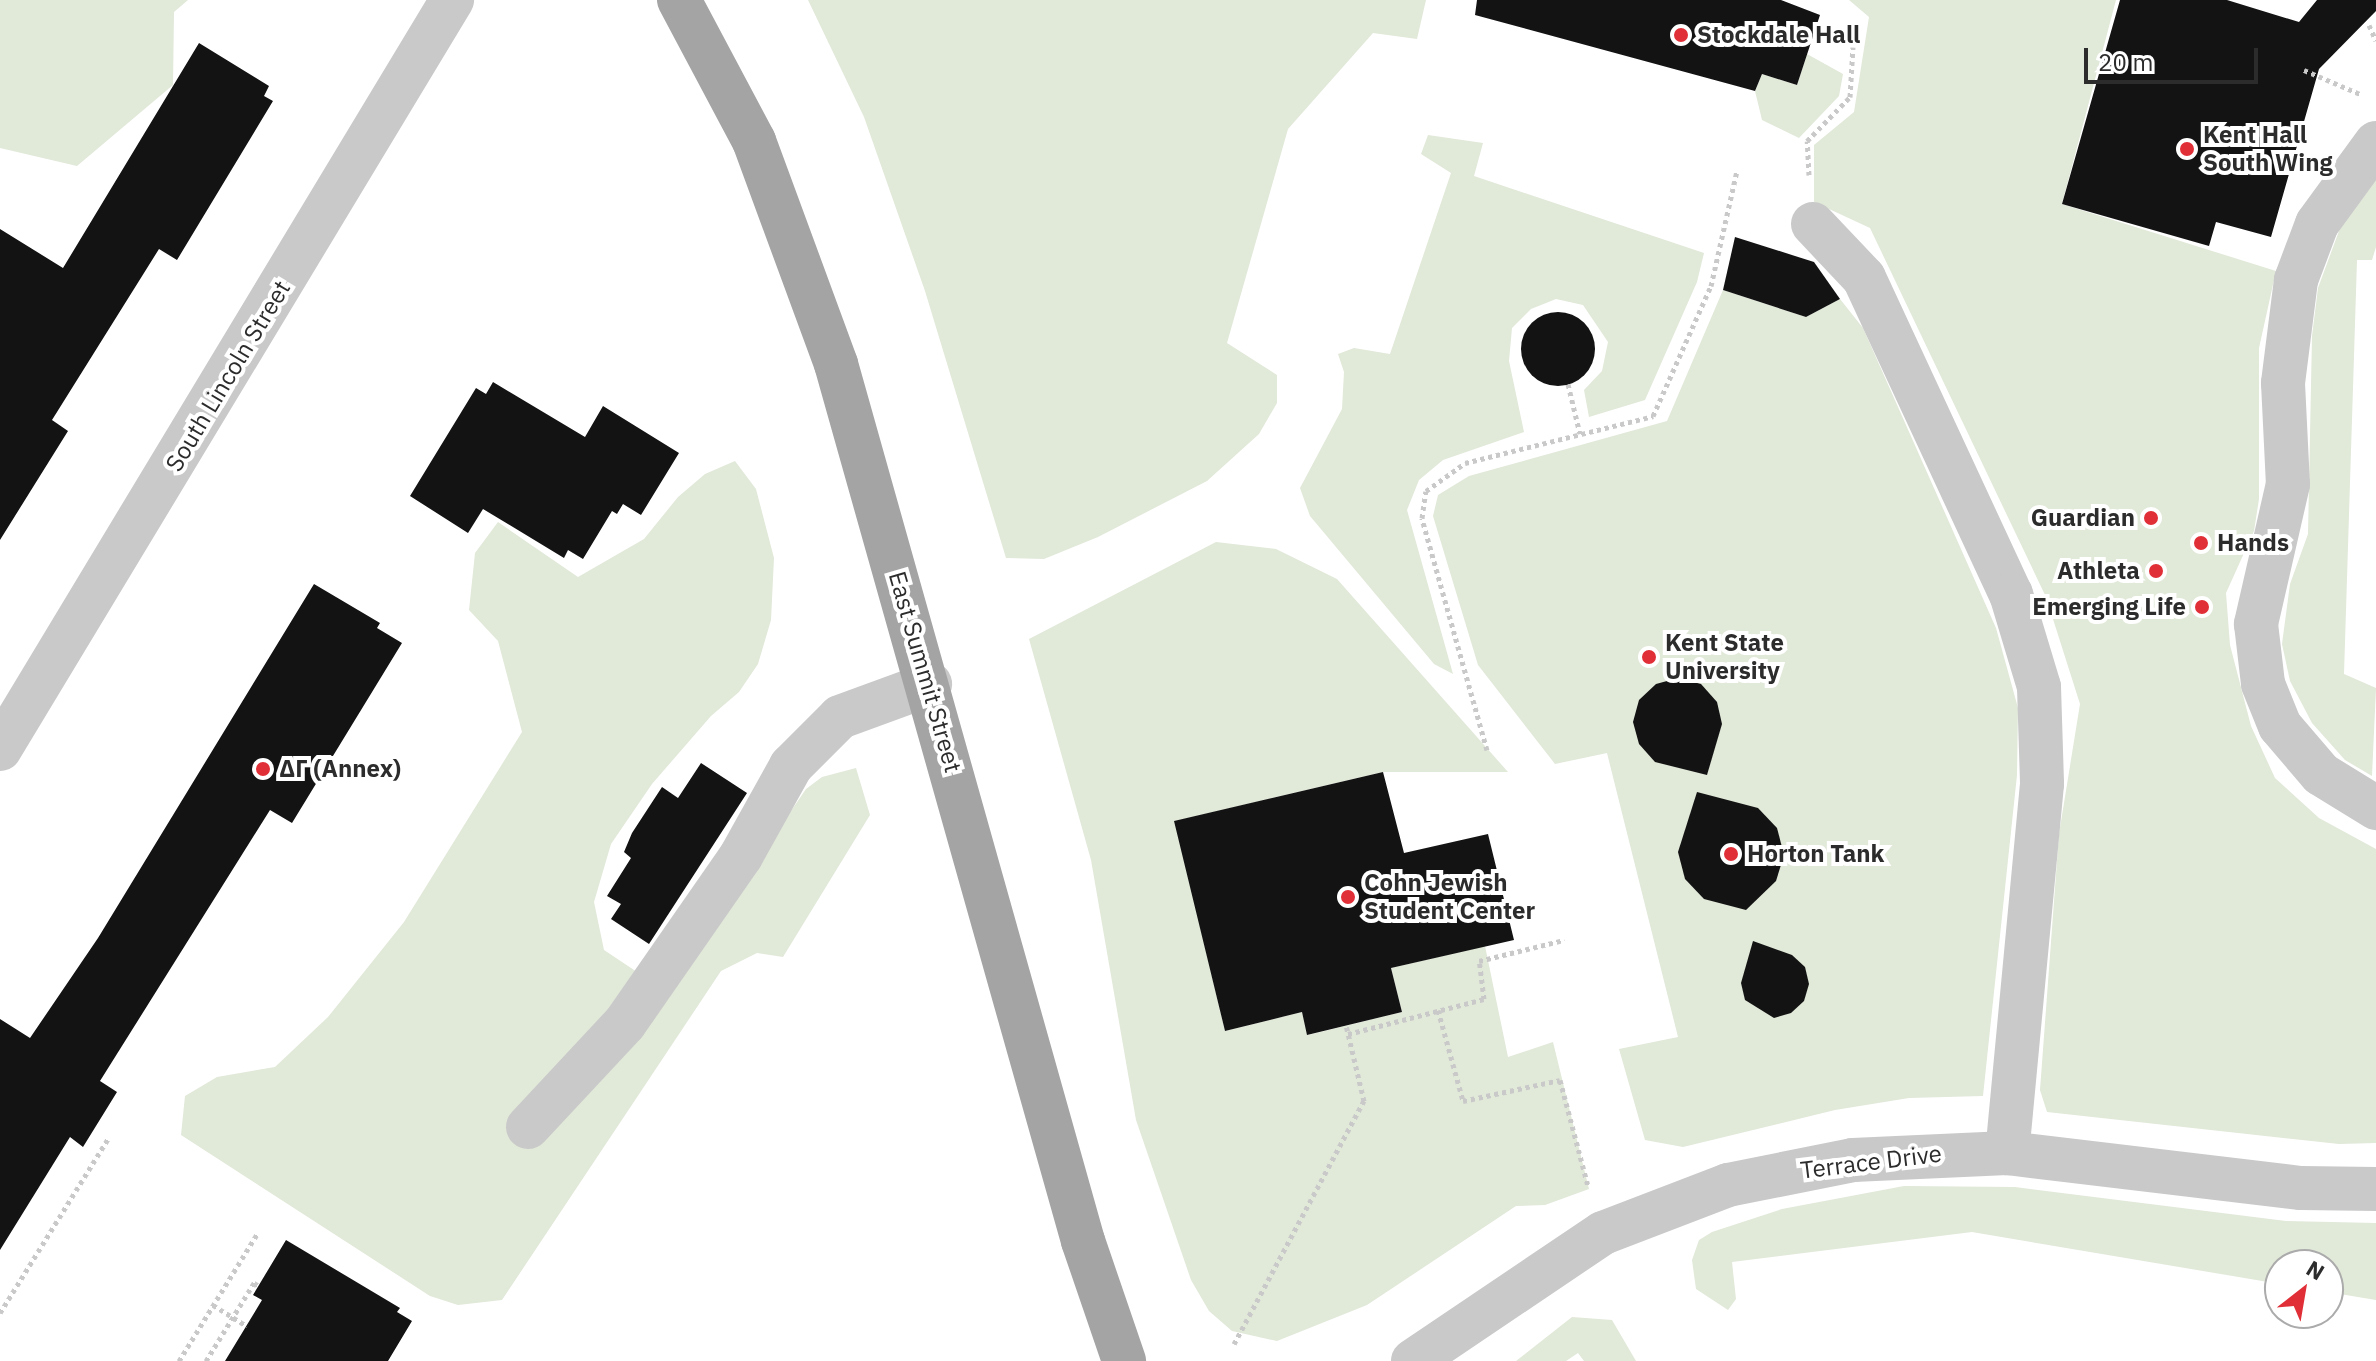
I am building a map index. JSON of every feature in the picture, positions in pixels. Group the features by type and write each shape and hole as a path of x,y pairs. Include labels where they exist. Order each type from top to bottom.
{"main road":[{"name":"East Summit Street","path":"679,0 754,141 784,210 836,364 930,684 1083,1241 1124,1361"}],"street":[{"name":"South Lincoln Street","path":"0,749 452,0"},
{"path":"2376,143 2317,224 2296,280 2283,383 2288,484 2256,624 2263,684 2280,726 2321,774 2376,808"},
{"path":"1813,224 1864,278 2011,594 2039,687 2042,784 2007,1153"},
{"path":"528,1127 625,1023 741,856 791,766 840,717 930,684"},
{"name":"Terrace Drive","path":"1413,1361 1603,1233 1650,1212 1728,1185 1853,1160 2007,1153 2301,1188 2376,1189"}],"path":[{"path":"2369,25 2376,41"},
{"path":"1813,224 1807,141 1850,97 1853,47"},
{"path":"2304,70 2376,100"},
{"path":"1487,750 1422,518 1426,491 1465,463 1653,416 1711,286 1737,171"},
{"path":"1568,384 1580,434"},
{"path":"1348,1034 1484,999 1479,961 1564,940"},
{"path":"1438,1010 1463,1101 1560,1080 1589,1189"},
{"path":"1234,1344 1364,1101 1346,1025"},
{"path":"0,1313 109,1137"},
{"path":"179,1361 257,1234"},
{"path":"206,1361 254,1283 259,1286"},
{"path":"213,1305 247,1326"}],"green space":[{"path":"0,0 188,0 174,12 173,85 77,166 0,148"},
{"path":"808,0 1426,0 1417,39 1373,33 1288,129 1227,343 1277,375 1277,403 1259,434 1207,481 1098,537 1044,559 1006,558 925,291 864,117"},
{"path":"1849,0 2116,0 2062,204 2276,271 2259,348 2259,499 2254,531 2226,593 2230,645 2251,726 2275,778 2319,818 2376,849 2376,1143 2339,1144 2047,1112 2040,1090 2059,834 2080,704 2046,597 1870,228 1814,202 1814,145 1854,112 1869,17"},
{"path":"1807,54 1843,74 1839,96 1799,138 1762,120 1755,91 1762,74 1797,85"},
{"path":"1428,135 1483,143 1474,176 1704,253 1697,282 1645,400 1589,417 1584,390 1602,371 1608,342 1583,305 1556,299 1531,309 1512,328 1509,361 1524,432 1443,460 1419,480 1407,510 1453,674 1434,664 1310,516 1300,488 1342,409 1344,372 1338,354 1354,348 1390,354 1451,173 1421,154"},
{"path":"2376,175 2376,247 2372,260 2357,260 2344,674 2376,688 2372,776 2345,760 2312,723 2290,681 2282,644 2290,584 2308,534 2312,336 2318,288 2346,212"},
{"path":"1723,290 1806,317 1840,299 1863,328 1996,628 2018,708 2017,775 1983,1096 1909,1098 1835,1110 1683,1147 1645,1140 1619,1049 1678,1037 1607,753 1555,764 1478,665 1433,516 1438,495 1469,476 1667,421"},
{"path":"735,461 756,489 774,558 771,620 758,664 739,692 711,716 652,784 611,844 594,902 604,950 667,992 806,789 822,777 856,768 870,815 783,957 757,953 721,971 502,1300 458,1305 430,1296 181,1135 185,1096 217,1077 275,1067 328,1017 404,922 522,732 498,641 469,610 475,553 498,522 578,577 644,539 678,497 705,474"},
{"path":"1216,542 1276,549 1337,579 1508,772 1383,772 1175,821 1225,1031 1302,1012 1308,1035 1402,1012 1391,968 1485,946 1508,1057 1553,1042 1589,1189 1545,1205 1516,1206 1367,1305 1277,1341 1232,1331 1209,1311 1191,1280 1136,1120 1091,860 1029,639"},
{"path":"1904,1186 2015,1187 2286,1221 2376,1223 2376,1300 2344,1295 2344,1249 2264,1249 2264,1281 1972,1232 1732,1262 1736,1299 1728,1310 1696,1289 1692,1260 1699,1240 1712,1232 1782,1209"},
{"path":"1572,1317 1612,1320 1636,1361 1584,1361 1578,1353 1566,1361 1516,1361"}],"building":[{"name":"Stockdale Hall","path":"1477,0 1781,0 1820,15 1797,85 1762,74 1755,91 1475,15"},
{"name":"Kent Hall South Wing","path":"2120,0 2227,0 2299,22 2317,0 2376,0 2376,11 2319,69 2271,237 2216,222 2209,246 2062,204"},
{"path":"199,43 269,86 264,96 273,101 177,260 159,249 52,420 68,431 0,540 0,229 63,268"},
{"path":"1735,237 1814,262 1840,299 1806,317 1723,290"},
{"path":"1551,312 1565,312 1579,318 1589,328 1595,349 1593,363 1579,380 1565,386 1551,386 1537,380 1527,370 1521,356 1521,342 1527,328 1537,318"},
{"path":"493,382 585,437 603,406 679,453 641,515 623,504 617,514 612,511 583,559 568,550 564,558 483,509 468,533 410,496 476,388 486,394"},
{"path":"314,584 380,623 377,628 402,643 292,823 270,810 100,1081 117,1092 83,1147 70,1137 0,1250 0,1019 30,1038 98,938"},
{"path":"1678,678 1701,684 1717,702 1722,724 1707,775 1655,762 1639,744 1633,722 1639,700 1656,684"},
{"path":"701,763 747,793 649,944 611,919 621,904 607,896 631,858 624,852 632,833 662,787 678,798"},
{"name":"Cohn Jewish Student Center","path":"1383,772 1404,853 1488,834 1514,940 1391,968 1402,1012 1307,1035 1302,1012 1225,1031 1174,821"},
{"name":"Horton Tank","path":"1697,792 1758,808 1777,828 1784,855 1776,881 1746,910 1704,899 1685,879 1678,852"},
{"path":"1753,941 1792,955 1805,967 1809,984 1804,1001 1791,1013 1774,1018 1745,1000 1741,983"},
{"path":"286,1240 400,1308 397,1312 412,1321 388,1361 225,1361 262,1300 253,1295"}],"place":[{"name":"Stockdale Hall","path":"1681,35"},
{"name":"Kent Hall South Wing","path":"2187,149"},
{"name":"Guardian","path":"2151,518"},
{"name":"Hands","path":"2201,543"},
{"name":"Athleta","path":"2156,571"},
{"name":"Emerging Life","path":"2202,607"},
{"name":"Kent State University","path":"1649,657"},
{"name":"ΔΓ (Annex)","path":"263,769"},
{"name":"Horton Tank","path":"1731,854"},
{"name":"Cohn Jewish Student Center","path":"1348,897"}]}
